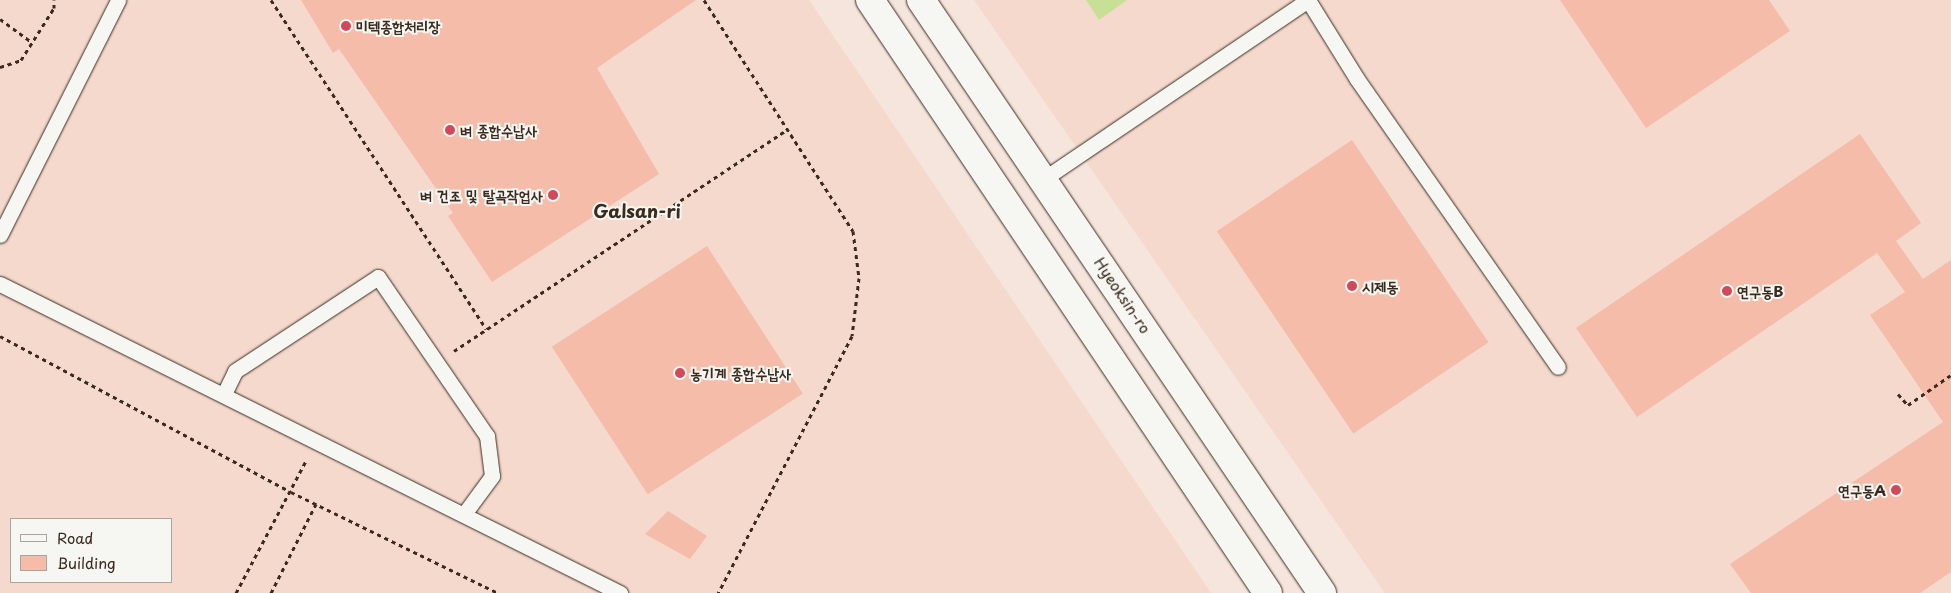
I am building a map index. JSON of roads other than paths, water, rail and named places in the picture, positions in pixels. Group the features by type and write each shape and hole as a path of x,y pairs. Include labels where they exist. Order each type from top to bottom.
{"main road":[{"path":"870,0 1268,593"},
{"name":"Hyeoksin-ro","path":"920,0 1045,178 1322,593"}],"lane":[{"path":"0,235 118,0"},
{"path":"1045,178 1308,0 1357,79 1558,367"},
{"path":"224,394 235,371 378,277 487,436 492,476 464,514"},
{"path":"0,284 620,593"}],"place":[{"name":"미텍종합처리장","path":"346,26"},
{"name":"벼 종합수납사","path":"450,130"},
{"name":"벼 건조 및 탈곡작업사","path":"553,195"},
{"name":"시제동","path":"1352,286"},
{"name":"연구동B","path":"1727,291"},
{"name":"농기계 종합수납사","path":"680,373"},
{"name":"연구동A","path":"1896,490"}],"district":[{"name":"Galsan-ri","path":"637,211"}]}
